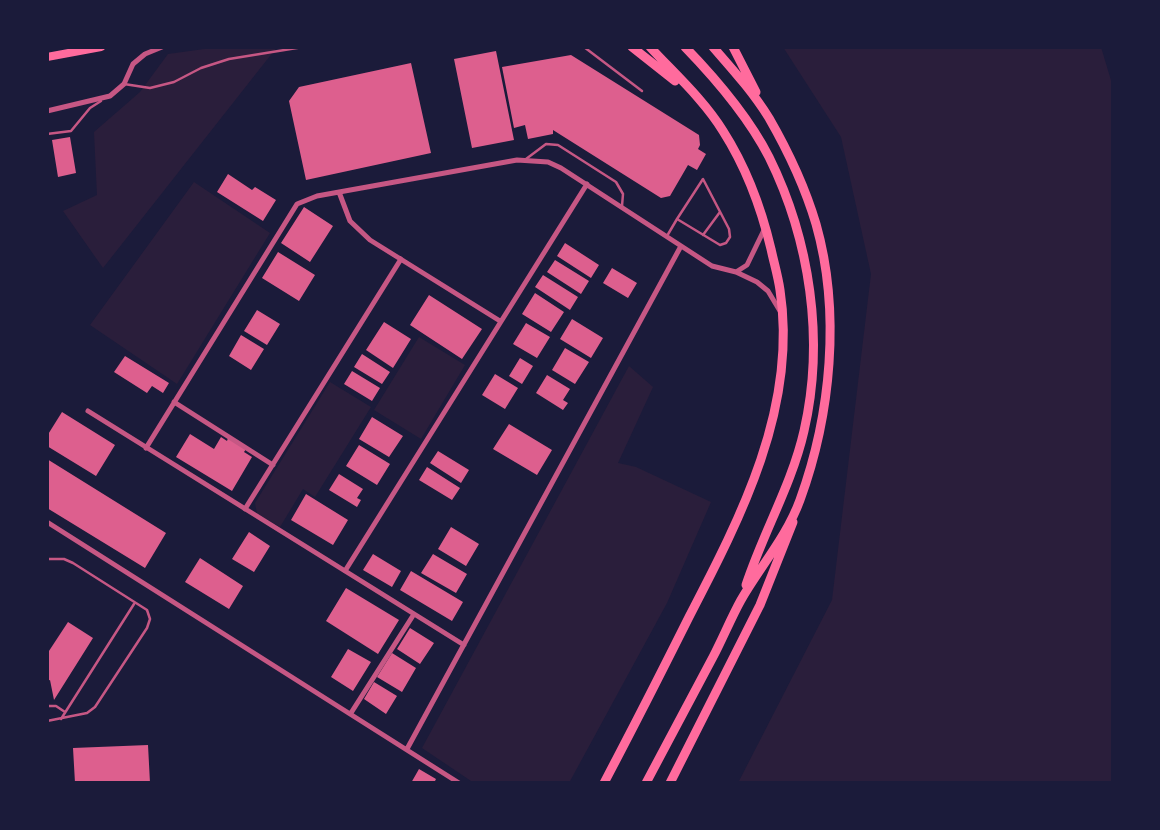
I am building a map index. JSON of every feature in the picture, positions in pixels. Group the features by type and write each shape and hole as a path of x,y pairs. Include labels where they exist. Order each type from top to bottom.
{"main road":[{"path":"47,57 101,47"},
{"path":"632,47 699,100"},
{"path":"604,783 736,527 768,440 776,404 783,344 780,289 759,205 722,128 650,47"},
{"path":"685,47 731,99 768,155 797,228 811,296 813,364 804,432 741,600"},
{"path":"713,47 747,87 767,116"},
{"path":"670,783 760,606 788,538 816,448 826,384 830,316 828,287 816,225 797,172 733,47"},
{"path":"646,783 741,600 768,559 799,503"}],"street":[{"path":"47,111 110,96 124,84 132,64 145,54 162,47"},
{"path":"146,448 297,204 339,192 526,159 548,162 622,206 712,266 736,272 762,285 783,317"},
{"path":"345,571 587,184"},
{"path":"339,192 350,221 370,240 500,321"},
{"path":"736,272 747,265 765,227"},
{"path":"407,748 681,246"},
{"path":"245,509 401,259"},
{"path":"174,402 273,465"},
{"path":"88,411 464,645"},
{"path":"47,522 407,748 458,783"},
{"path":"351,713 414,614"}],"lane":[{"path":"124,84 150,88 174,82 201,68 229,59 303,47"},
{"path":"584,47 642,91"},
{"path":"47,134 71,131 90,108 110,96"},
{"path":"526,159 546,144 558,145 616,181 623,194 622,206"},
{"path":"667,236 677,219 703,179 729,229 730,237 726,243 720,245 677,219"},
{"path":"704,235 720,211"},
{"path":"47,559 64,559 73,563 150,614 147,628 95,707 88,713 47,721"},
{"path":"61,719 135,602"},
{"path":"47,706 56,706 65,712"}],"shaded area":[{"path":"219,47 277,47 103,268 63,211 97,195 94,132 140,92 168,54"},
{"path":"783,47 1101,47 1113,87 1113,783 738,783 832,600 871,274 841,137"},
{"path":"194,182 270,233 177,384 90,325"},
{"path":"419,337 465,365 421,439 374,410"},
{"path":"629,366 653,387 618,463 636,467 711,502 667,603 569,783 474,783 422,748"},
{"path":"330,382 371,407 315,497 303,489 280,527 257,514 255,503"}],"building":[{"path":"496,51 514,140 472,148 454,59"},
{"path":"571,55 699,135 698,149 706,154 697,170 688,165 670,196 661,198 553,130 553,134 528,139 525,125 514,128 502,67"},
{"path":"411,63 431,153 306,180 289,101 299,87"},
{"path":"70,137 76,173 58,177 52,140"},
{"path":"228,174 252,190 255,187 276,200 263,221 217,192"},
{"path":"304,207 333,226 310,262 281,243"},
{"path":"565,243 599,265 591,278 557,256"},
{"path":"278,252 315,275 299,301 262,278"},
{"path":"555,260 589,281 581,294 547,272"},
{"path":"612,268 637,283 628,298 603,283"},
{"path":"543,275 578,297 570,310 535,287"},
{"path":"535,293 564,312 551,332 522,314"},
{"path":"429,295 482,329 462,359 410,325"},
{"path":"257,310 280,324 267,345 244,331"},
{"path":"572,319 603,338 591,358 560,339"},
{"path":"384,322 411,339 393,368 366,350"},
{"path":"526,323 550,337 537,358 513,344"},
{"path":"241,335 264,349 251,370 229,356"},
{"path":"565,348 589,362 575,384 552,370"},
{"path":"362,354 390,372 382,384 354,367"},
{"path":"125,356 169,383 163,393 152,386 147,393 114,372"},
{"path":"520,358 533,366 522,384 509,376"},
{"path":"352,371 380,388 372,401 344,384"},
{"path":"495,374 518,388 505,409 482,395"},
{"path":"547,375 570,389 563,400 568,403 563,410 536,393"},
{"path":"62,412 115,445 96,476 47,446 47,436"},
{"path":"372,417 403,436 389,457 359,439"},
{"path":"509,424 552,450 537,475 493,449"},
{"path":"190,434 214,449 221,437 227,441 228,438 246,449 244,452 252,457 232,491 176,457"},
{"path":"359,445 390,464 377,485 346,466"},
{"path":"438,451 469,470 461,483 430,463"},
{"path":"47,459 166,533 145,568 47,508"},
{"path":"427,467 460,488 452,500 419,480"},
{"path":"339,474 363,489 357,498 361,500 357,507 329,490"},
{"path":"306,494 348,520 333,545 291,520"},
{"path":"451,527 479,544 466,566 438,549"},
{"path":"249,532 270,546 254,572 232,559"},
{"path":"373,554 401,571 392,587 363,570"},
{"path":"433,554 467,574 456,593 421,573"},
{"path":"200,558 243,586 229,609 185,582"},
{"path":"411,571 463,602 452,621 400,590"},
{"path":"346,588 399,620 378,654 326,621"},
{"path":"68,622 93,638 54,700 50,680 47,681 47,654"},
{"path":"410,628 434,643 420,664 397,649"},
{"path":"348,649 371,662 353,691 331,677"},
{"path":"392,653 416,668 402,692 377,677"},
{"path":"374,682 397,696 386,714 364,699"},
{"path":"148,745 150,783 75,783 73,748"},
{"path":"419,769 436,779 434,783 411,783"}]}
